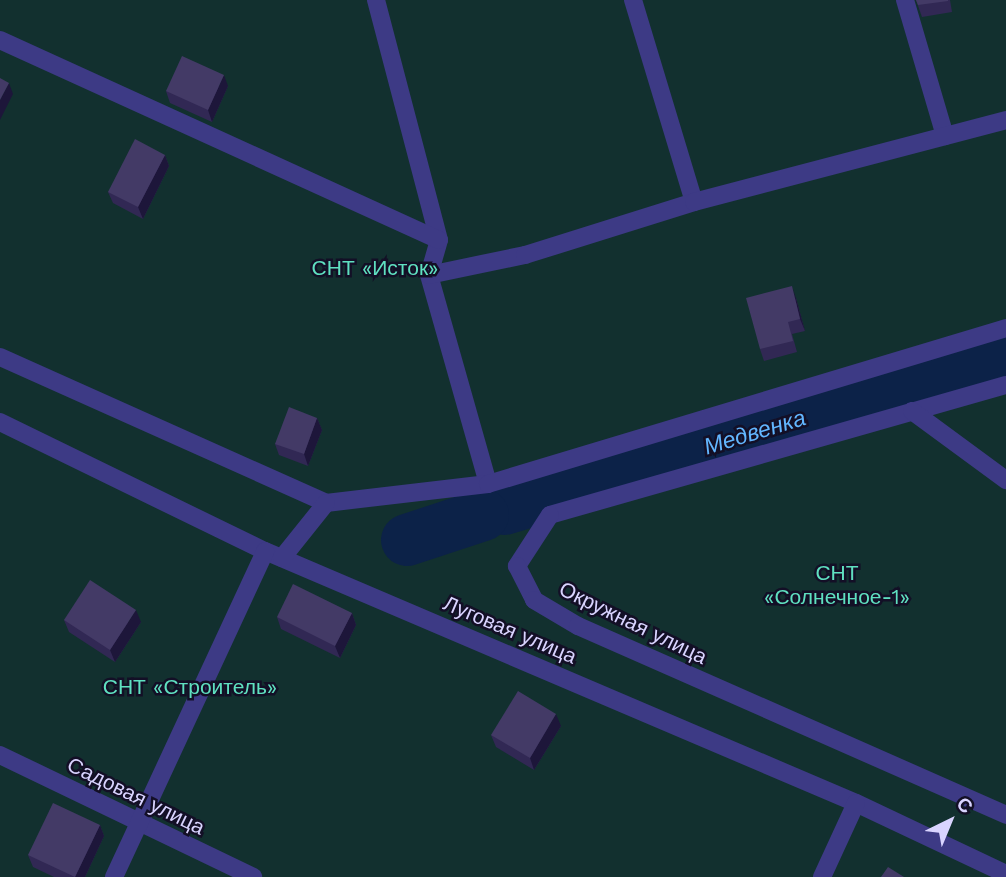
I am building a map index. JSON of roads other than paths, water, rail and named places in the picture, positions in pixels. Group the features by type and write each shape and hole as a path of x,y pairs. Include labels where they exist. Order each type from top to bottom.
{"street":[{"path":"376,0 439,240 429,275 488,484"},
{"path":"633,0 694,202"},
{"path":"905,0 945,136"},
{"path":"0,40 439,240"},
{"path":"429,275 525,255 694,202 1006,120"},
{"path":"0,357 326,503 488,484 1006,328"},
{"name":"Окружная улица","path":"1006,385 550,515 517,566 534,600 578,626 1006,815"},
{"path":"912,411 1006,480"},
{"name":"Луговая улица","path":"0,422 265,551 856,803 1006,874"},
{"path":"282,558 326,503"},
{"path":"114,877 265,551"},
{"name":"Садовая улица","path":"0,755 253,877"},
{"path":"822,877 856,803"}],"waterway":[{"name":"Медвенка","path":"504,509 1006,358"},
{"name":"Медвенка","path":"407,540 483,515"}],"park label":[{"name":"СНТ «Исток»","path":"375,268"},
{"name":"СНТ «Солнечное-1»","path":"837,585"},
{"name":"СНТ «Строитель»","path":"190,687"}]}
